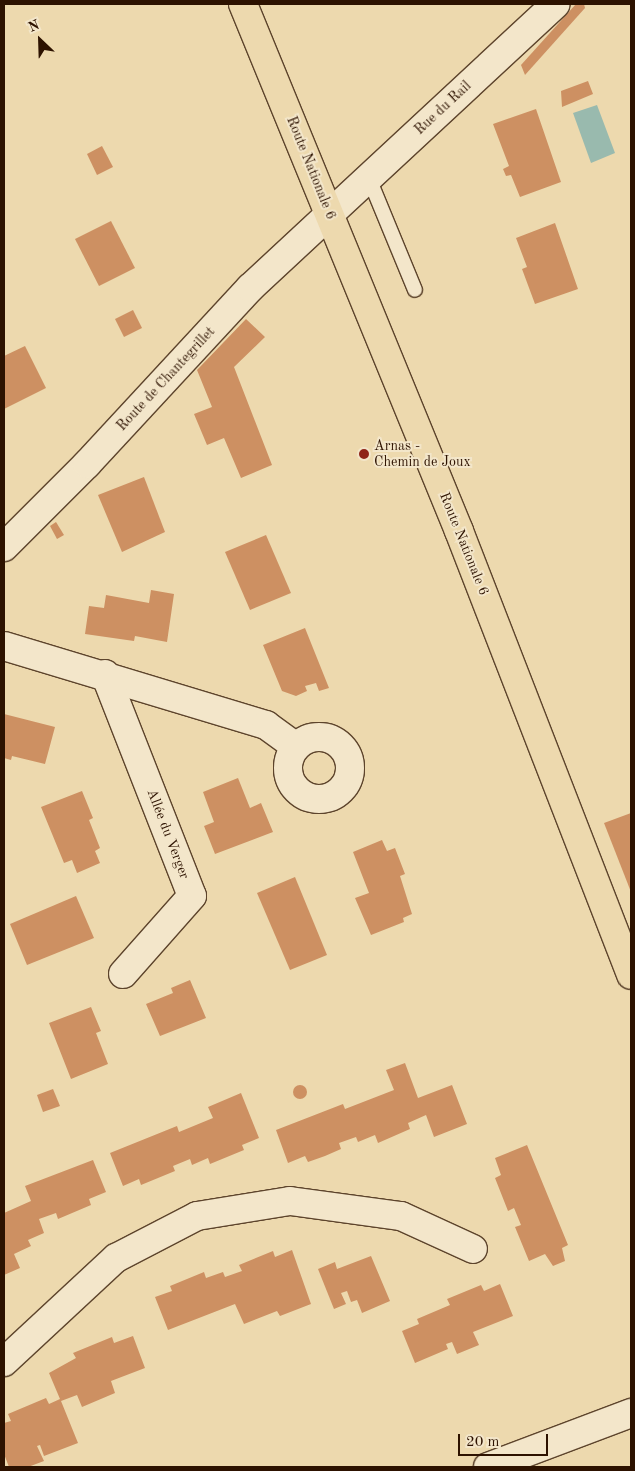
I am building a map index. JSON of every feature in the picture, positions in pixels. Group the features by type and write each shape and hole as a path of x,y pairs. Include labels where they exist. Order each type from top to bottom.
{"main road":[{"name":"Route Nationale 6","path":"244,4 459,531 631,976"}],"street":[{"name":"Rue du Rail","path":"329,213 556,4"},
{"name":"Route de Chantegrillet","path":"4,547 87,464 250,288 329,213"},
{"path":"4,646 105,674 266,725 296,747"},
{"name":"Allée du Verger","path":"105,674 192,896 123,974"},
{"path":"4,1362 116,1258 197,1216 290,1201 401,1216 473,1249"},
{"path":"488,1467 631,1413"}],"lane":[{"path":"368,176 415,290"}],"water":[{"path":"597,105 615,153 591,163 573,113"}],"building":[{"path":"576,4 584,4 585,8 525,75 521,65"},
{"path":"588,81 593,94 562,107 561,91"},
{"path":"536,109 561,182 520,197 511,175 506,176 503,169 509,166 493,124"},
{"path":"102,146 113,167 97,175 87,154"},
{"path":"111,221 135,268 99,286 75,239"},
{"path":"555,223 578,289 535,304 522,269 527,267 516,238"},
{"path":"133,310 142,328 124,337 115,319"},
{"path":"246,319 265,337 234,367 272,465 241,478 224,438 207,445 194,414 212,407 197,370"},
{"path":"25,346 46,388 4,409 4,356"},
{"path":"144,477 165,532 122,552 98,495"},
{"path":"56,522 64,535 57,539 50,526"},
{"path":"266,535 291,593 250,610 225,552"},
{"path":"151,590 174,594 167,642 135,636 134,641 85,634 89,606 104,608 106,595 149,603"},
{"path":"305,628 329,688 319,691 316,683 305,686 307,691 296,696 282,691 263,645"},
{"path":"4,714 55,727 45,764 12,756 11,760 4,758"},
{"path":"238,778 250,808 261,803 273,832 215,854 204,826 214,822 203,792"},
{"path":"82,791 93,818 89,820 100,848 95,851 100,863 77,873 72,860 64,863 41,807"},
{"path":"631,813 631,892 604,823"},
{"path":"382,840 387,851 395,848 405,874 400,876 412,914 403,918 404,922 371,935 355,898 369,893 353,852"},
{"path":"295,877 327,955 290,970 257,893"},
{"path":"76,896 94,938 27,965 10,924"},
{"path":"190,980 206,1018 160,1036 146,1004 173,993 171,988"},
{"path":"91,1007 101,1031 96,1033 108,1064 71,1079 49,1023"},
{"path":"405,1063 418,1098 452,1085 467,1124 434,1137 426,1115 408,1123 410,1129 378,1143 375,1135 358,1142 356,1137 339,1143 341,1149 325,1156 308,1162 305,1156 288,1163 276,1130 343,1104 345,1109 394,1090 386,1070"},
{"path":"300,1085 305,1087 307,1092 305,1097 300,1099 295,1097 293,1092 295,1087"},
{"path":"53,1089 60,1106 43,1112 37,1095"},
{"path":"241,1093 259,1138 242,1145 244,1150 210,1164 208,1158 192,1165 190,1159 173,1166 175,1171 141,1185 139,1179 123,1186 110,1153 177,1126 179,1132 213,1118 208,1107"},
{"path":"527,1145 568,1245 562,1248 565,1261 553,1266 545,1254 529,1261 515,1227 521,1225 514,1208 508,1211 495,1178 501,1175 495,1158"},
{"path":"93,1160 106,1192 89,1199 91,1205 58,1219 56,1213 39,1219 44,1233 28,1240 31,1246 14,1254 20,1268 4,1275 4,1213 31,1201 25,1186"},
{"path":"292,1250 311,1304 280,1316 277,1311 244,1324 235,1304 168,1330 155,1297 172,1291 170,1286 204,1272 206,1278 223,1272 225,1277 242,1271 239,1265 273,1251 275,1257"},
{"path":"371,1256 390,1301 362,1313 357,1300 351,1302 347,1291 341,1293 346,1304 334,1309 318,1269 335,1262 337,1269"},
{"path":"500,1284 513,1316 473,1332 479,1345 457,1354 452,1342 446,1344 448,1349 415,1363 402,1331 419,1324 417,1319 450,1305 447,1299 481,1285 484,1291"},
{"path":"133,1336 145,1368 111,1381 115,1393 82,1407 77,1395 61,1401 78,1443 44,1456 40,1445 37,1446 44,1461 28,1467 9,1467 4,1454 4,1423 11,1421 8,1414 46,1398 49,1404 60,1399 49,1373 76,1358 73,1353 112,1337 114,1343"}],"place":[{"name":"Arnas - Chemin de Joux","path":"364,454"}]}
